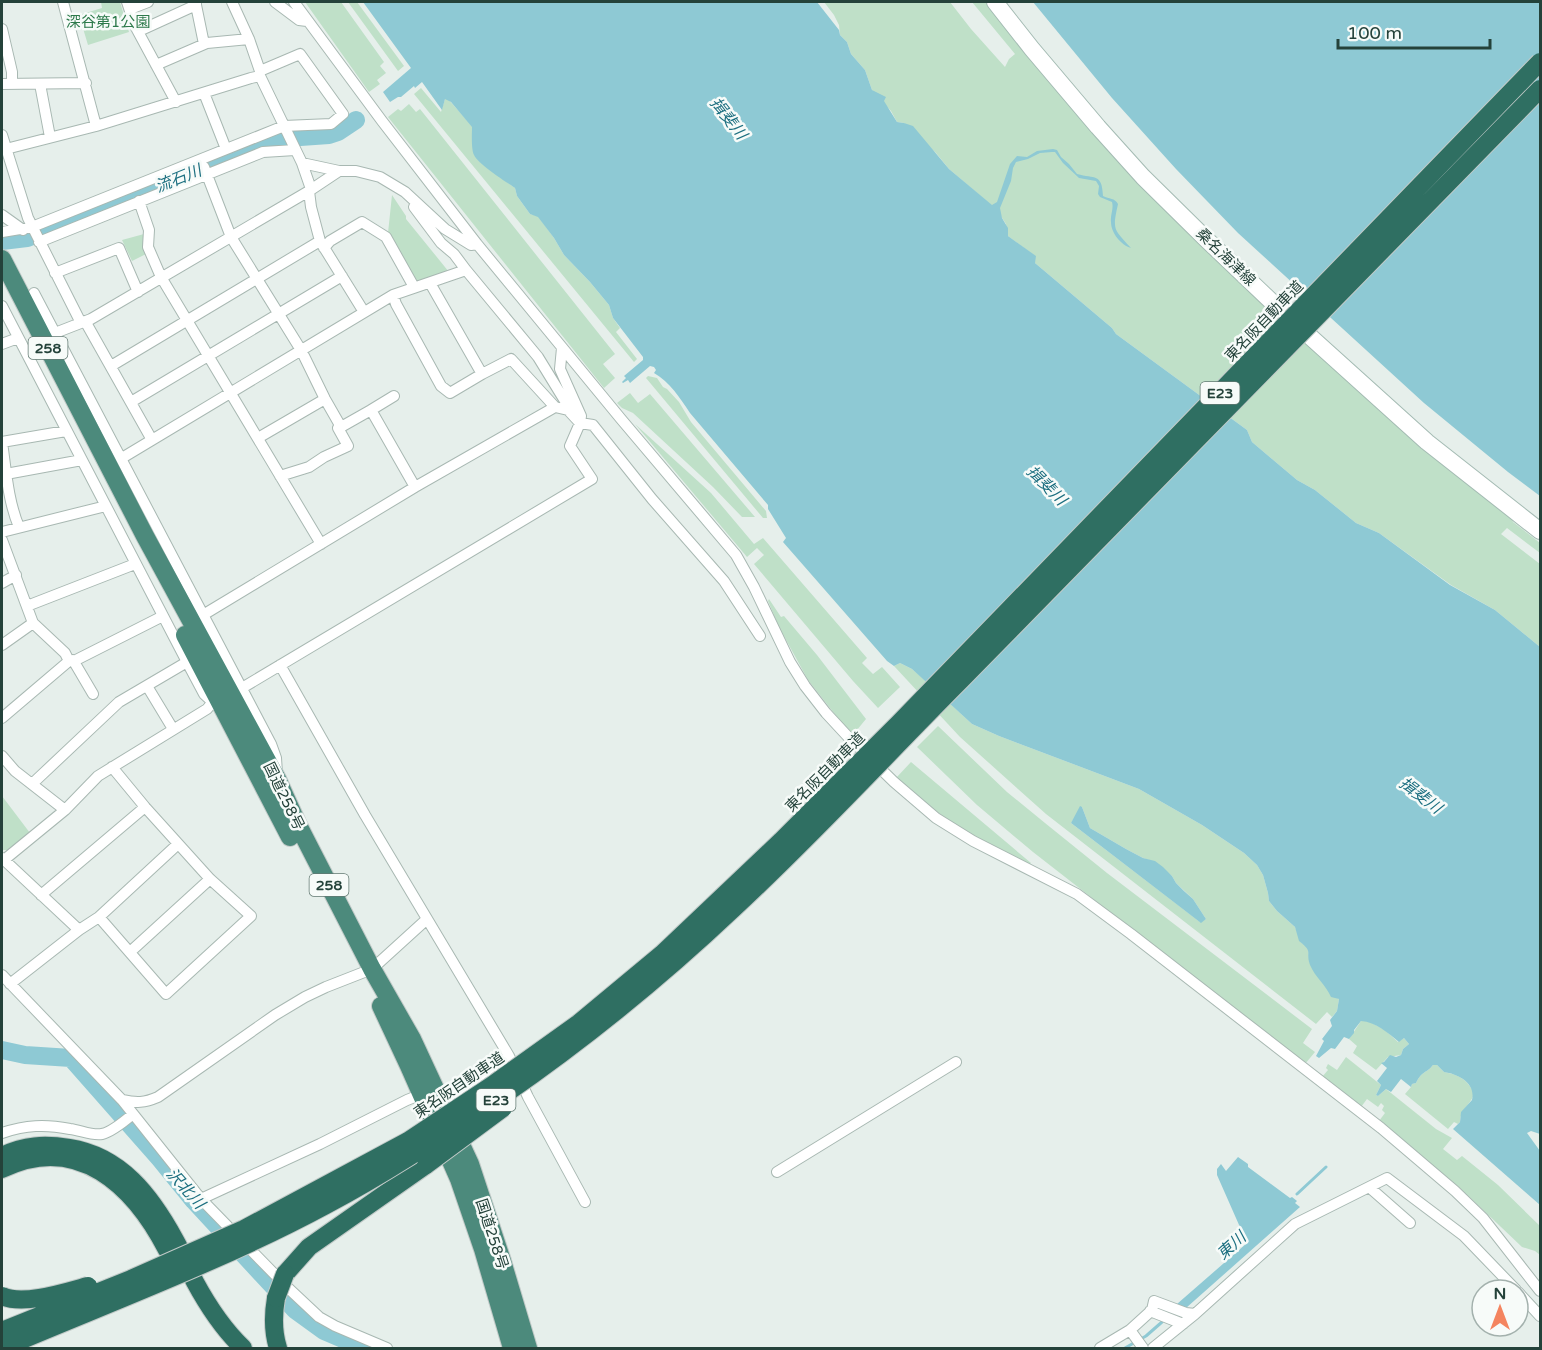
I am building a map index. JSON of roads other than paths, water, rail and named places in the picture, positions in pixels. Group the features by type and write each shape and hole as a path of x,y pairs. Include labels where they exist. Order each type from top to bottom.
{"highway":[{"name":"東名阪自動車道","path":"2,1331 131,1280 244,1229 289,1205 408,1140 492,1086 579,1023 662,954 764,858 890,732 1540,62"},
{"name":"E23","path":"3,1348 230,1253 326,1205 424,1147 499,1098 587,1035 671,966 793,852 908,733 1205,435 1540,89"},
{"name":"国道258号","path":"2,259 219,708 338,929 412,1039 470,1164 528,1348"},
{"name":"国道258号","path":"2,285 145,536 277,779 368,971 459,1179 512,1348"},
{"path":"278,1348 273,1312 276,1298 285,1274 309,1247 474,1130 567,1059 587,1035"},
{"path":"2,1156 24,1148 54,1145 101,1156 132,1179 163,1219 212,1311 243,1348"},
{"path":"2,1169 35,1158 57,1157 90,1166 121,1185 136,1202 166,1247 193,1303 214,1334 227,1348"},
{"path":"2,1296 7,1299 34,1299 99,1283 267,1210 289,1205"}],"main road":[{"name":"桑名海津線","path":"995,2 1098,127 1143,177 1208,241 1427,442 1540,531"}],"street":[{"path":"63,2 96,126"},
{"path":"148,2 128,5 135,26 176,102"},
{"path":"232,2 249,39 260,74 302,163 322,244 364,312"},
{"path":"275,2 299,20 307,21"},
{"path":"294,2 477,244 742,564 780,642 805,686 832,720 894,782 936,818 973,842 1077,894 1381,1128 1483,1218 1540,1291"},
{"path":"139,31 196,3 204,44"},
{"path":"2,30 12,72 7,84 86,83"},
{"path":"156,65 204,44 249,39"},
{"path":"2,232 33,234 139,201 204,167 226,149 285,128 332,124 343,114 300,54 251,78 96,126 4,150"},
{"path":"40,84 50,137"},
{"path":"204,93 226,149"},
{"path":"2,135 4,150 33,234 152,440"},
{"path":"33,234 204,167 293,146"},
{"path":"302,163 380,177 398,187 445,229 471,245 477,244"},
{"path":"204,167 231,237 302,353 341,427"},
{"path":"55,333 91,320 339,171"},
{"path":"398,187 441,243 454,254 538,357 565,401 568,410 580,423 592,425 724,581 760,636"},
{"path":"139,201 149,230 148,248 161,277 321,544"},
{"path":"2,216 33,234"},
{"path":"111,366 257,279 362,222 386,237 414,287"},
{"path":"55,273 119,248 138,292"},
{"path":"122,458 302,353 393,295 466,270"},
{"path":"130,402 342,276"},
{"path":"430,283 482,374"},
{"path":"34,294 272,744 276,759 277,779"},
{"path":"393,295 441,386 450,393 511,359 555,407 568,410"},
{"path":"2,306 186,662 204,694 219,708"},
{"path":"2,344 18,338"},
{"path":"242,688 592,479 570,446 581,416 560,369 562,348"},
{"path":"280,476 309,467 324,456 348,446 338,428 394,396"},
{"path":"258,438 325,399"},
{"path":"203,615 415,487 555,407"},
{"path":"371,410 415,487"},
{"path":"19,527 6,474 2,442 66,431"},
{"path":"6,474 82,460"},
{"path":"2,532 106,506"},
{"path":"2,540 5,557 16,575 33,623 65,653 93,694"},
{"path":"27,606 135,564"},
{"path":"2,582 16,575"},
{"path":"2,718 71,661 163,616"},
{"path":"2,645 33,623"},
{"path":"32,784 119,702 186,662"},
{"path":"280,665 365,815 509,1056 585,1202"},
{"path":"147,686 173,729"},
{"path":"79,930 3,859 65,810 98,776 207,709 219,708"},
{"path":"2,756 15,771 65,810"},
{"path":"99,917 166,994 252,916 210,879 112,767"},
{"path":"41,895 145,807"},
{"path":"10,984 99,917 178,844"},
{"path":"130,952 210,879"},
{"path":"122,1100 147,1102 158,1097 275,1015 305,997 368,971 427,919"},
{"path":"2,975 122,1100 128,1118 279,1279 319,1317 387,1348"},
{"path":"441,1102 509,1056"},
{"path":"777,1172 956,1062"},
{"path":"201,1198 320,1144 422,1094"},
{"path":"2,1132 38,1125 104,1134 128,1118"},
{"path":"1153,1348 1195,1314 1295,1224 1387,1178 1464,1236 1504,1278"},
{"path":"1369,1187 1410,1223"},
{"path":"1100,1348 1130,1329 1152,1310 1154,1301 1195,1314"},
{"path":"1150,1311 1183,1324"},
{"path":"1130,1329 1143,1348"}],"water":[{"name":"揖斐川","path":"363,2 817,2 847,42 851,54 865,70 872,90 886,97 884,101 897,122 913,126 949,169 992,205 997,202 1010,164 1017,156 1027,157 1037,151 1057,150 1077,174 1099,180 1103,196 1118,204 1116,229 1131,248 1117,238 1111,226 1112,202 1100,197 1096,181 1079,178 1055,152 1040,153 1016,162 1000,208 1002,218 1008,228 1008,236 1036,256 1035,263 1112,328 1116,334 1247,430 1252,442 1297,480 1315,490 1356,523 1379,533 1450,585 1495,610 1540,647 1540,1134 1531,1131 1527,1133 1540,1151 1540,1205 1453,1129 1460,1122 1461,1112 1472,1100 1473,1094 1465,1080 1433,1065 1411,1087 1401,1079 1391,1092 1386,1089 1378,1096 1376,1095 1381,1085 1377,1081 1387,1068 1381,1063 1390,1055 1396,1057 1401,1055 1403,1049 1409,1044 1404,1038 1399,1042 1377,1026 1361,1021 1349,1039 1344,1037 1335,1049 1331,1048 1319,1058 1316,1056 1324,1041 1322,1039 1332,1026 1330,1020 1337,1011 1339,999 1331,997 1315,973 1310,965 1308,950 1299,941 1295,927 1269,901 1263,875 1257,865 1244,853 1202,825 1139,789 972,724 912,669 900,663 894,666 887,661 783,542 786,538 768,509 768,505 674,391 654,373 656,370 654,367 650,366 630,383 628,380 622,382 626,378 624,376 643,360 643,357 613,318 609,305 564,255 538,217 530,214 517,196 515,188 477,159 472,149 472,127 451,102 445,99 442,110 422,82 390,102 383,92 411,68"},
{"path":"1033,2 1540,2 1540,496 1424,403 1238,233 1112,98"},
{"path":"1080,806 1090,828 1163,867 1193,899 1206,919 1201,923 1071,823"},
{"path":"1238,1157 1248,1164 1248,1167 1297,1201 1295,1203 1300,1207 1186,1308 1177,1304 1247,1243 1217,1175 1217,1169 1221,1164 1226,1171"}],"waterway":[{"name":"流石川","path":"2,241 27,238 252,151 270,141 329,135 356,120"},
{"name":"沢北川","path":"2,1050 25,1055 71,1058 194,1201 295,1310 324,1331 364,1348"},
{"name":"東川","path":"1297,1194 1326,1167"},
{"name":"東川","path":"1125,1348 1146,1336 1162,1322"}],"park label":[{"name":"深谷第1公園","path":"108,22"}]}
